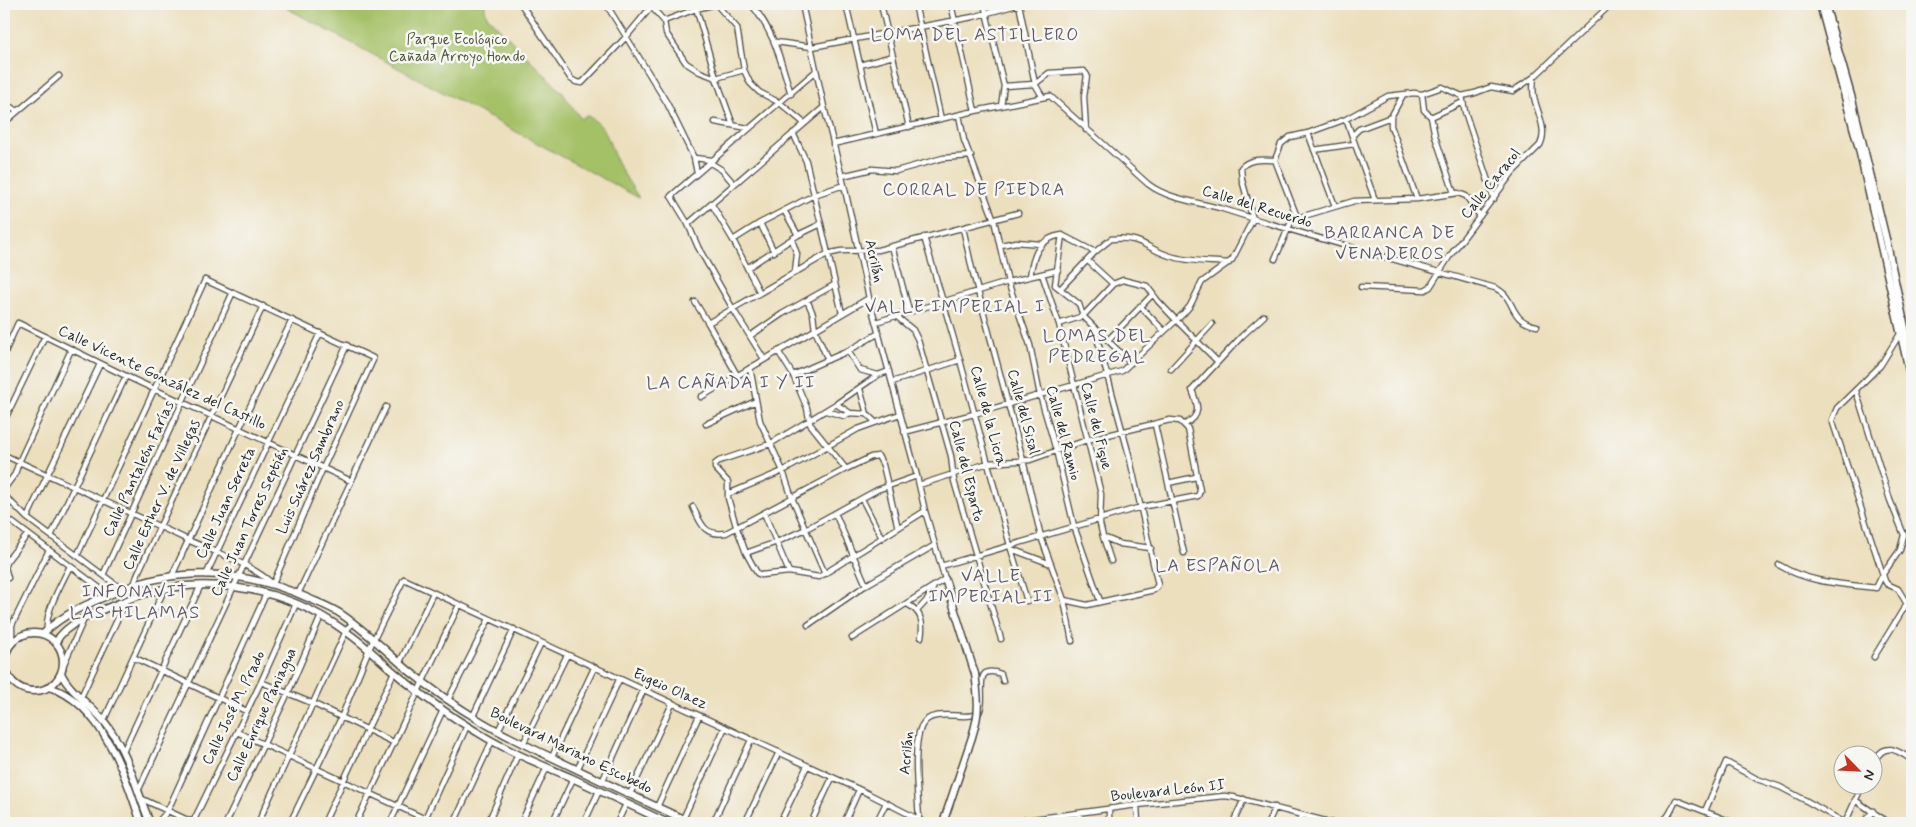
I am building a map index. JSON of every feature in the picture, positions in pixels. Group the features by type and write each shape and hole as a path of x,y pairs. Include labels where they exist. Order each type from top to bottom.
{"street":[{"path":"521,4 546,44 571,79 576,82 582,83 627,36 650,6 664,21 666,33 686,64 716,78 744,70"},
{"path":"606,4 667,103 694,158 698,173"},
{"path":"664,21 695,6 716,4 737,28 744,70 750,82 759,92 780,103 804,123"},
{"path":"751,4 764,20 776,42 791,94"},
{"name":"Acrilán","path":"802,4 869,298 945,579"},
{"path":"846,4 876,134"},
{"path":"882,4 909,127"},
{"path":"914,4 941,119"},
{"path":"950,4 975,111"},
{"path":"984,4 1004,86 1001,106"},
{"path":"776,42 812,48 953,21 1020,4 1035,84 1042,96 833,144"},
{"path":"1297,217 1275,160 1284,140 1346,118 1388,96 1422,94 1442,87 1462,96 1491,87 1513,91 1534,77 1611,4"},
{"path":"1820,4 1860,149 1912,384"},
{"path":"1825,4 1857,117 1912,360"},
{"path":"695,6 732,125"},
{"path":"860,65 893,56"},
{"path":"764,359 732,309 698,247 688,224 671,196 816,71"},
{"path":"1004,86 1035,84 1049,73 1081,71 1086,73 1084,97 1086,130"},
{"path":"4,123 59,76"},
{"name":"Calle Caracol","path":"1361,287 1425,290 1430,288 1439,272 1513,172 1537,149 1543,140 1543,131 1534,96 1534,77"},
{"path":"1422,94 1424,110 1432,117 1435,136 1454,193"},
{"path":"1403,95 1390,121 1417,199"},
{"name":"Calle del Recuerdo","path":"1042,96 1053,98 1086,130 1148,184 1158,190 1288,230 1498,290 1504,294 1520,321 1537,326"},
{"path":"1462,96 1494,198"},
{"path":"1432,117 1463,102"},
{"path":"4,103 18,110"},
{"path":"688,224 824,107"},
{"name":"Calle del Ramio","path":"959,115 964,140 994,220 1008,282 1030,345 1040,395 1056,450 1074,526 1100,601"},
{"path":"1352,136 1359,129 1392,117"},
{"path":"1346,118 1375,200"},
{"path":"714,122 748,128"},
{"path":"794,133 806,161 842,313"},
{"path":"1308,133 1335,206"},
{"path":"1314,150 1354,144"},
{"path":"842,176 872,170 896,172 943,158 971,156"},
{"path":"694,158 710,161 722,170 734,184"},
{"path":"904,432 974,414 1122,371 1184,313 1194,299 1202,282 1229,263 1236,254 1253,219 1240,173 1243,165 1251,161 1275,160"},
{"path":"733,240 760,223 814,195 844,185"},
{"path":"1275,259 1291,222 1297,217 1354,201 1417,199 1454,193 1464,194 1480,216"},
{"path":"711,203 733,240 760,293"},
{"path":"784,212 798,236"},
{"path":"708,323 827,254 840,251 878,250 1018,213"},
{"path":"760,223 774,252"},
{"path":"747,268 821,224"},
{"name":"Calle del Sisal","path":"962,228 1042,537 1064,600 1072,641"},
{"path":"1030,276 1032,260 1041,244 1056,236 1062,234 1096,252"},
{"path":"1058,287 1062,234"},
{"name":"Calle de la Licra","path":"924,238 960,360 1010,548 1027,601"},
{"path":"1058,287 1088,261 1103,244 1111,239 1129,238 1137,240 1175,258 1229,263"},
{"path":"792,240 797,254 795,272"},
{"path":"1001,245 1016,242 1041,244"},
{"path":"892,246 909,311"},
{"path":"1088,261 1113,284"},
{"path":"876,322 1008,282 1058,270"},
{"name":"Calle del Fique","path":"1042,274 1059,324 1102,500 1099,520 1111,561"},
{"path":"77,556 204,281 207,280 348,346"},
{"path":"1059,324 1083,316 1113,284 1123,280 1147,286 1176,320 1217,361"},
{"path":"750,336 782,314 834,285"},
{"path":"1058,287 1079,304 1083,316 1131,363"},
{"name":"Calle Pantaleón Farías","path":"103,575 233,292"},
{"path":"1108,339 1153,294"},
{"path":"701,397 869,298"},
{"path":"807,300 813,314 815,330 828,360"},
{"path":"695,302 737,375"},
{"name":"Calle Esther V. de Villegas","path":"134,585 263,306"},
{"path":"1140,306 1164,331"},
{"name":"Calle del Esparto","path":"896,316 916,334 975,555 1001,639"},
{"path":"919,485 988,463 1036,458 1087,440 1173,420 1185,424 1192,421 1198,406 1192,390 1217,361 1264,316"},
{"path":"171,577 239,428 292,320"},
{"name":"Calle Vicente González del Castillo","path":"4,354 18,323 100,364 351,481"},
{"path":"1171,368 1212,324"},
{"path":"1064,600 1081,605 1158,588 1141,507 1094,327"},
{"name":"Calle Juan Serreta","path":"206,575 320,332"},
{"path":"793,375 848,351 879,332"},
{"path":"1900,334 1880,366 1838,408 1832,420 1887,584 1898,589 1907,604"},
{"path":"4,421 45,336"},
{"name":"Luis Suárez Sambrano","path":"273,584 323,468 373,360 372,357 348,346"},
{"name":"Calle Juan Torres Septién","path":"138,791 348,346"},
{"path":"4,489 15,474 71,350"},
{"path":"778,351 793,375 807,408 809,422 846,469"},
{"path":"848,351 860,370 878,375"},
{"path":"892,382 960,360"},
{"path":"27,518 100,364"},
{"path":"750,368 760,421 783,471 792,498 825,574"},
{"path":"889,371 878,375 809,422 770,444 717,463 715,468 728,482 728,498 736,526 746,553 757,574 789,572 814,577 825,574 925,510"},
{"path":"51,536 126,376"},
{"path":"860,389 867,414 875,422"},
{"path":"1779,565 1790,572 1815,580 1876,588 1883,574 1900,550 1904,535 1890,500 1856,391"},
{"path":"706,424 756,401"},
{"path":"836,404 850,414"},
{"path":"298,594 386,407"},
{"path":"826,411 844,416 867,414"},
{"path":"728,494 783,471 826,446 875,422 900,414"},
{"path":"941,566 975,555 1010,548 1074,526 1141,507 1200,495 1189,433 1185,424"},
{"path":"1155,425 1184,553"},
{"path":"4,455 244,565 263,575 273,584"},
{"path":"693,507 703,527 712,533 726,533 846,469 871,457 878,456 883,465 898,528"},
{"path":"746,553 806,529 888,486 917,476"},
{"path":"1168,483 1196,476"},
{"path":"4,495 27,518 123,590"},
{"path":"862,499 882,538"},
{"path":"764,513 789,572"},
{"path":"834,513 866,585"},
{"path":"4,516 109,595"},
{"path":"8,578 5,567 6,562 28,534"},
{"path":"1103,537 1120,544 1151,548"},
{"path":"1020,544 1028,554"},
{"path":"808,625 866,585 935,545"},
{"path":"1010,548 1051,564"},
{"path":"49,550 12,625 12,644 5,658 5,667 12,682 34,692 49,687 56,681 84,619"},
{"path":"45,632 49,613 70,566"},
{"name":"Boulevard Mariano Escobedo","path":"45,632 60,620 109,595 134,585 171,577 238,576 273,584 335,611 353,622 424,682 448,700 498,731 602,782 692,823"},
{"name":"Eugeio Olaez","path":"374,639 404,579 643,691 780,752 926,823"},
{"path":"852,638 945,579 975,674 979,701 976,726 943,823"},
{"path":"123,752 200,586"},
{"path":"917,611 928,599 934,586"},
{"name":"Boulevard Mariano Escobedo","path":"56,642 60,634 84,619 126,600 165,588 233,587 266,594 296,604 346,631 419,692 443,710 492,741 668,823"},
{"path":"104,720 165,588"},
{"path":"400,662 433,593"},
{"path":"157,823 167,812 266,594"},
{"path":"1874,657 1912,595"},
{"path":"81,697 126,600"},
{"name":"Calle José M. Prado","path":"194,823 296,604"},
{"path":"356,823 424,682 459,604"},
{"path":"907,604 917,611 922,623 921,636"},
{"name":"Calle Enrique Paniagua","path":"226,823 262,744 288,693 321,616"},
{"path":"448,700 489,619"},
{"path":"258,823 290,757 346,631 353,622"},
{"path":"473,716 514,630"},
{"path":"12,644 26,634 45,632 56,642 63,656 62,669 66,682 104,720 123,752 150,823"},
{"path":"290,823 341,718 374,639"},
{"path":"498,731 541,642"},
{"path":"524,744 567,655"},
{"path":"133,657 246,711"},
{"path":"552,757 594,668"},
{"path":"324,823 394,672"},
{"name":"Acrilán","path":"919,820 917,754 921,727 925,721 935,716 972,716 980,713 982,700 980,681 984,675 989,672 995,672 1002,674 1003,680"},
{"path":"577,770 620,680"},
{"path":"261,682 314,704 395,743"},
{"path":"49,687 62,692 71,699 93,720 106,738 122,767 141,823"},
{"path":"602,782 643,691"},
{"path":"630,794 672,704"},
{"path":"390,823 443,710"},
{"path":"657,807 699,716"},
{"path":"424,821 467,726"},
{"path":"683,819 725,728"},
{"path":"237,732 424,821 434,823"},
{"path":"713,823 751,740"},
{"path":"454,823 492,741"},
{"path":"1884,750 1898,751 1912,760"},
{"path":"746,823 780,752"},
{"path":"488,823 518,754"},
{"path":"1705,811 1726,762 1757,779 1780,787 1845,823 1858,794"},
{"path":"780,823 807,766"},
{"path":"521,823 546,767"},
{"path":"811,823 832,778"},
{"path":"552,823 573,779"},
{"path":"844,823 859,790"},
{"path":"584,823 600,791"},
{"name":"Boulevard León II","path":"1002,823 1137,805 1212,797 1234,797 1332,823"},
{"path":"140,798 194,823"},
{"path":"1233,823 1244,799"},
{"path":"1635,823 1639,820 1662,821 1676,800 1734,823"},
{"path":"1855,800 1887,822"},
{"path":"876,823 886,803"},
{"path":"617,823 626,804"},
{"path":"1137,805 1138,823"},
{"path":"1268,823 1275,807"},
{"path":"1108,809 1109,823"},
{"path":"1863,823 1873,811"},
{"path":"1080,813 1081,823"},
{"path":"1298,823 1302,815"},
{"path":"650,823 654,816"},
{"path":"1051,816 1052,823"}],"green space":[{"name":"Parque Ecológico Cañada Arroyo Hondo","path":"279,4 485,4 487,16 562,92 581,119 586,115 604,130 618,164 639,198"}],"district":[{"name":"LOMA DEL ASTILLERO","path":"975,35"},
{"name":"CORRAL DE PIEDRA","path":"974,190"},
{"name":"BARRANCA DE VENADEROS","path":"1390,243"},
{"name":"VALLE IMPERIAL I","path":"955,307"},
{"name":"LOMAS DEL PEDREGAL","path":"1097,346"},
{"name":"LA CAÑADA I Y II","path":"731,383"},
{"name":"LA ESPAÑOLA","path":"1218,566"},
{"name":"VALLE IMPERIAL II","path":"991,586"},
{"name":"INFONAVIT LAS HILAMAS","path":"135,602"}]}
